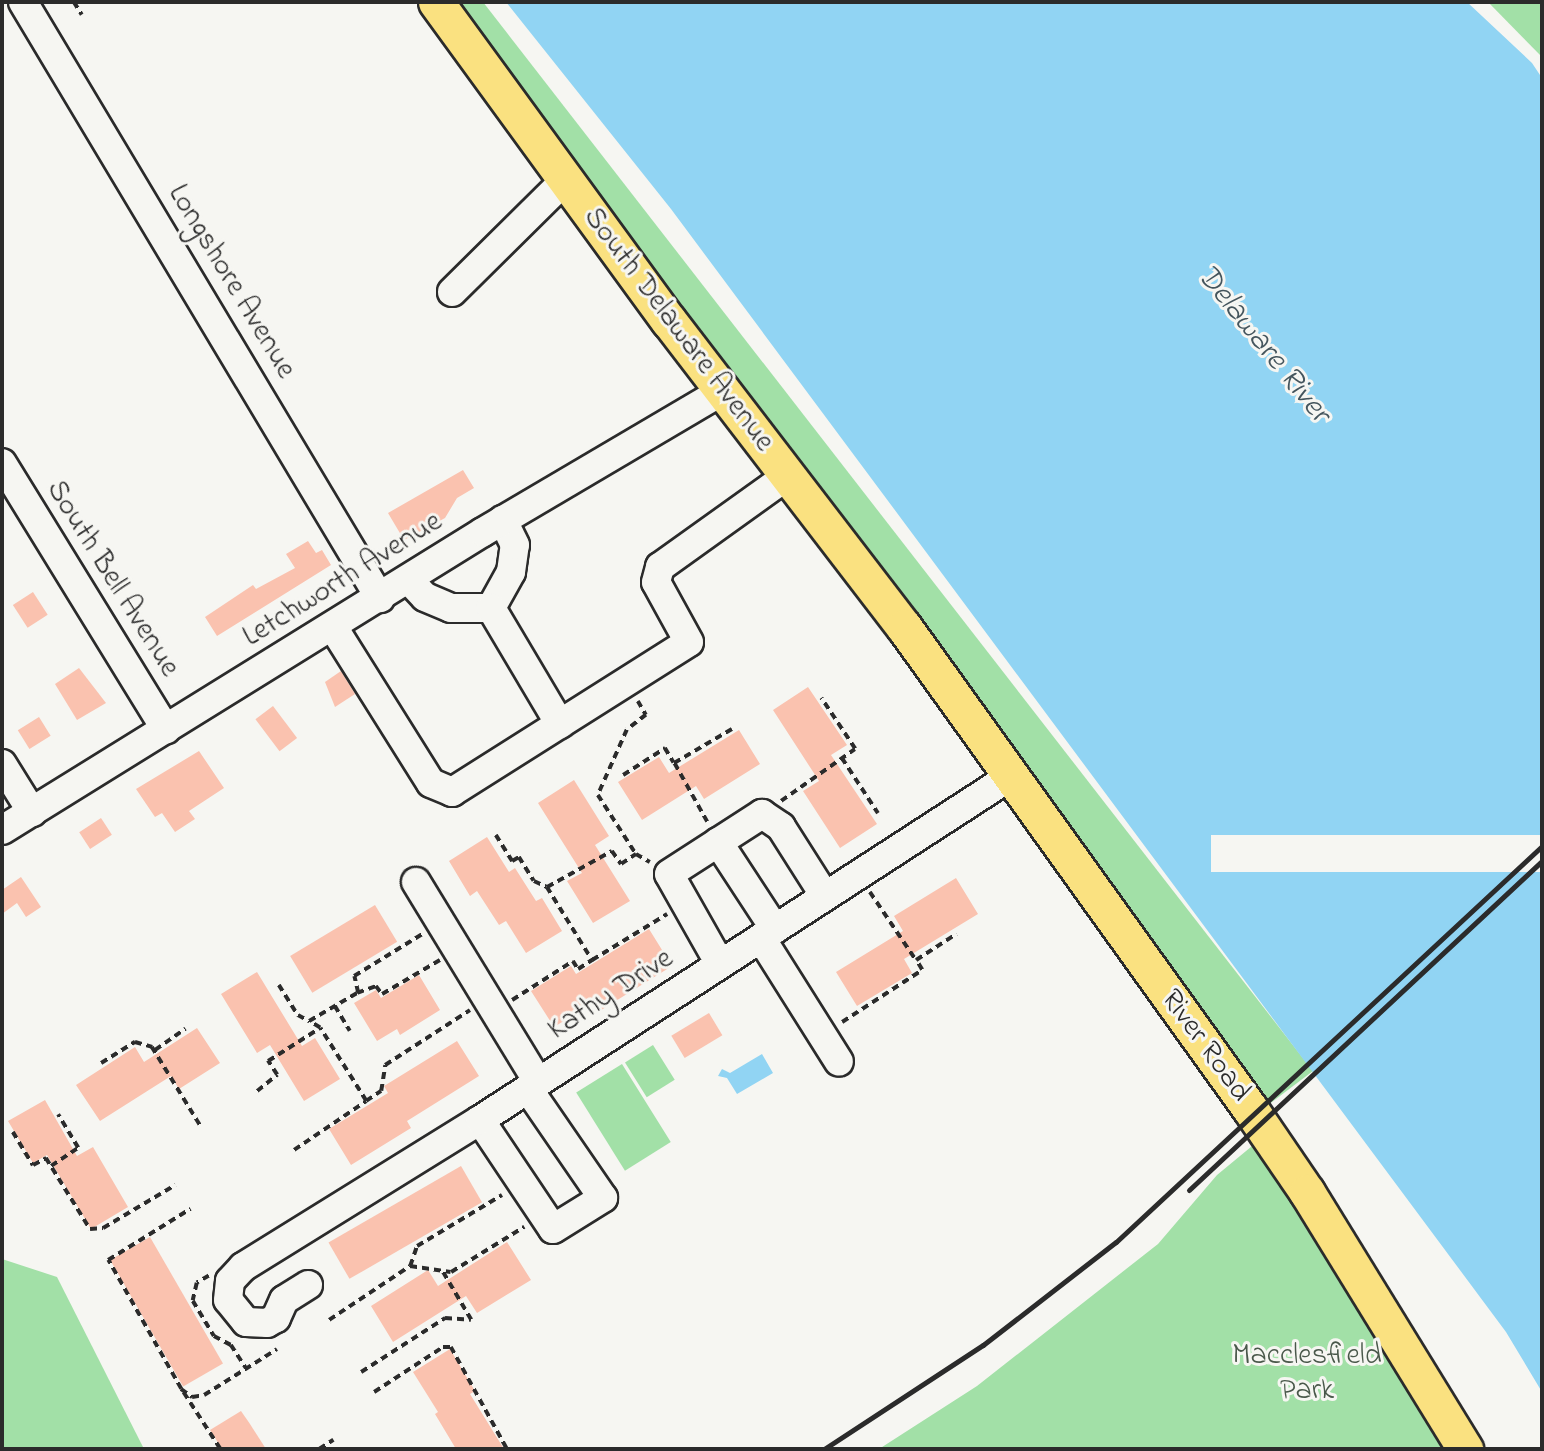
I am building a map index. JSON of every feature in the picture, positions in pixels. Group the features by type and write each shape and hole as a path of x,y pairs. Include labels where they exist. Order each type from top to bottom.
{"main road":[{"name":"South Delaware Avenue","path":"436,2 722,391 925,656"},
{"name":"River Road","path":"925,656 1307,1192 1465,1449"}],"street":[{"name":"Longshore Avenue","path":"23,2 380,598"},
{"path":"452,292 566,179"},
{"name":"Letchworth Avenue","path":"2,830 503,520 722,391"},
{"name":"South Bell Avenue","path":"2,463 166,730"},
{"path":"333,627 431,783 452,792 689,642 656,582 660,567 787,476"},
{"path":"491,608 511,572 515,545 503,520"},
{"path":"409,580 425,597 451,608 491,608"},
{"path":"491,608 560,724"},
{"path":"2,764 32,812"},
{"name":"Kathy Drive","path":"308,1285 284,1300 276,1318 267,1323 246,1322 228,1300 230,1280 243,1267 480,1120 1012,776"},
{"path":"720,964 669,874 762,814 780,827 825,897"},
{"path":"719,842 839,1062"},
{"path":"416,883 491,1005 533,1085 603,1198 553,1229 480,1120"}],"path":[{"path":"74,2 82,15"},
{"path":"626,681 646,715 627,730 598,794 636,854 669,874"},
{"path":"762,814 855,749 821,698"},
{"path":"674,763 732,729"},
{"path":"623,775 665,748 719,842"},
{"path":"842,758 878,813"},
{"path":"496,835 512,861 519,856 534,881 547,887 592,960"},
{"path":"547,887 612,851 621,864 636,854"},
{"path":"822,1035 922,970 858,875"},
{"path":"294,1150 381,1091 385,1065 573,961 578,969 685,903"},
{"path":"916,960 956,934"},
{"path":"358,993 354,976 414,939"},
{"path":"309,1021 358,993 376,986 382,994 430,965"},
{"path":"279,985 298,1016 320,1028 366,1101"},
{"path":"335,1006 350,1031"},
{"path":"257,1091 277,1075 268,1060 320,1028"},
{"path":"155,1050 186,1029"},
{"path":"102,1063 139,1041 155,1050 200,1125"},
{"path":"51,1166 78,1148 58,1115"},
{"path":"13,1132 33,1165 47,1158 90,1229 103,1228 175,1185"},
{"path":"329,1320 410,1266 417,1246 522,1182"},
{"path":"190,1209 108,1260 181,1389 220,1449"},
{"path":"410,1266 451,1272 543,1214"},
{"path":"361,1372 444,1318 471,1320 442,1271"},
{"path":"197,1285 192,1301 214,1336 231,1345 246,1368"},
{"path":"374,1392 439,1349 451,1347 507,1449"},
{"path":"181,1389 192,1397 204,1395 277,1349"},
{"path":"319,1449 333,1440"}],"green space":[{"path":"435,2 483,2 1313,1071 1255,1115"},
{"path":"1488,2 1542,2 1542,57"},
{"path":"653,1045 675,1080 647,1097 625,1062"},
{"path":"622,1064 671,1142 625,1171 576,1093"},
{"name":"Macclesfield Park","path":"1263,1137 1458,1449 879,1449 977,1386 1158,1244 1217,1175"},
{"path":"2,1259 57,1277 144,1449 2,1449"}],"water":[{"name":"Delaware River","path":"506,2 1467,2 1532,63 1542,78 1542,1392 1506,1332 671,209"},
{"path":"762,1054 773,1073 737,1094 727,1078 718,1076 722,1069 730,1073"}],"pier":[{"path":"1211,835 1542,835 1542,872 1211,872"}],"building":[{"path":"463,470 474,488 457,498 445,518 404,540 388,513"},
{"path":"308,541 316,553 322,550 331,565 217,636 205,617 253,585 256,589 295,568 286,554"},
{"path":"33,592 48,615 28,628 13,605"},
{"path":"79,668 106,703 77,720 55,684"},
{"path":"341,671 355,694 335,707 325,682"},
{"path":"808,687 847,745 831,755 877,824 840,848 803,791 819,781 773,710"},
{"path":"273,706 297,738 280,751 255,719"},
{"path":"39,717 51,736 29,749 18,730"},
{"path":"739,730 760,764 704,799 696,786 642,820 618,782 659,757 669,773"},
{"path":"199,751 224,788 189,811 195,819 175,832 162,813 155,817 136,789"},
{"path":"574,780 609,836 595,845 630,901 593,923 567,881 582,873 538,803"},
{"path":"101,818 112,835 90,849 79,832"},
{"path":"487,837 509,872 515,868 536,901 542,898 562,931 526,953 506,921 499,925 477,891 470,896 449,861"},
{"path":"21,877 41,907 26,917 17,903 2,914 2,890"},
{"path":"956,878 978,914 904,959 912,973 857,1006 836,972 903,931 894,916"},
{"path":"375,905 397,942 312,993 290,956"},
{"path":"649,929 672,966 598,1012 593,1003 554,1027 531,991 571,966 576,974"},
{"path":"257,972 302,1046 315,1038 340,1079 304,1101 270,1045 257,1053 221,994"},
{"path":"419,975 440,1010 400,1035 397,1029 377,1041 354,1003 376,990 381,998"},
{"path":"709,1013 722,1035 685,1058 671,1036"},
{"path":"197,1028 220,1063 179,1089 171,1076 100,1121 76,1085 135,1047 144,1062"},
{"path":"457,1041 479,1076 407,1121 411,1128 351,1165 329,1129 388,1093 384,1086"},
{"path":"45,1100 77,1156 93,1147 128,1207 91,1229 47,1155 33,1163 8,1121"},
{"path":"461,1166 482,1202 349,1279 328,1242"},
{"path":"150,1237 223,1363 183,1386 110,1260"},
{"path":"507,1242 531,1280 477,1313 466,1296 393,1342 371,1306 428,1270 438,1286"},
{"path":"450,1349 475,1391 470,1394 504,1449 456,1449 435,1414 438,1412 413,1372"},
{"path":"241,1411 266,1449 222,1449 210,1430"}],"railway":[{"path":"824,1449 983,1345 1116,1242 1542,846"},
{"path":"1189,1190 1542,861"}]}
